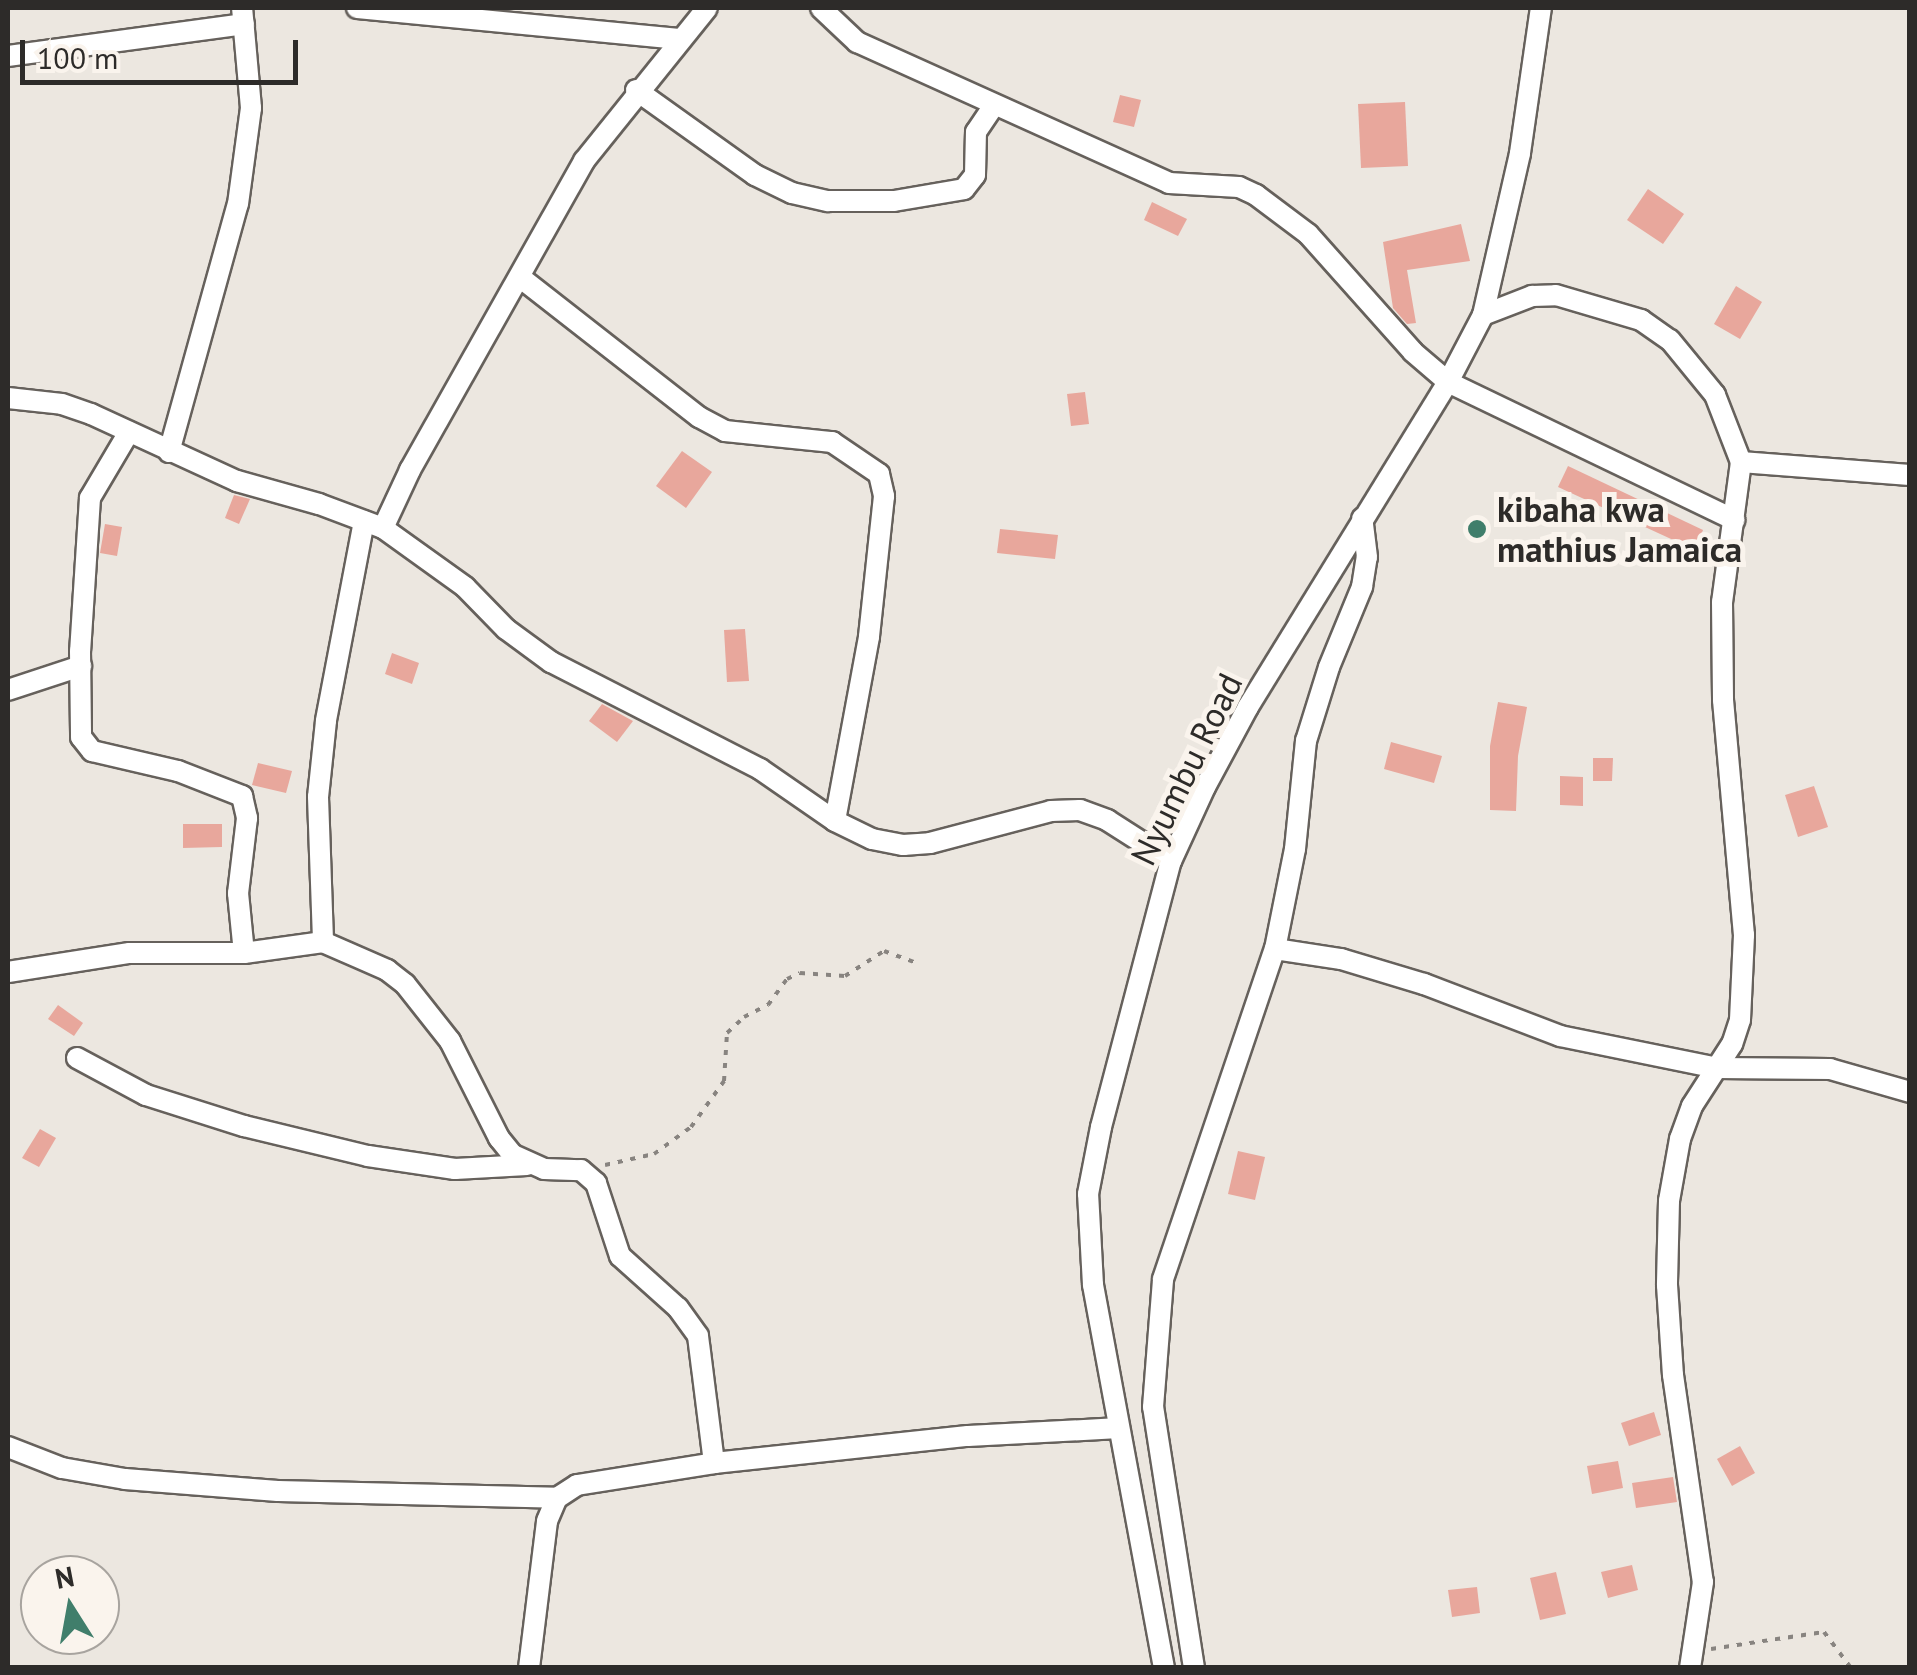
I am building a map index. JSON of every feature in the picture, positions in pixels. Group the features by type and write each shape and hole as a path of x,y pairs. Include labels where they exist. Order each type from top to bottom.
{"street":[{"path":"357,8 680,39"},
{"path":"322,942 318,797 326,721 373,525 521,278 584,161 636,90 706,8"},
{"path":"821,8 856,42 1169,182 1239,187 1256,194 1308,234 1412,352 1448,382 1735,520"},
{"name":"Nyumbu Road","path":"1164,1668 1093,1285 1088,1194 1101,1127 1171,861 1248,706 1448,382 1483,315 1520,153 1540,8"},
{"path":"8,56 243,16 251,108 238,204 169,452"},
{"path":"636,90 754,175 792,194 828,202 894,201 964,189 975,175 976,132 994,105"},
{"path":"521,278 699,417 725,431 832,442 879,474 884,496 868,637 835,821"},
{"path":"1483,315 1532,296 1556,295 1641,320 1670,340 1714,394 1741,462 1722,602 1723,700 1744,935 1740,1020 1732,1044 1692,1106 1680,1139 1670,1201 1667,1284 1673,1375 1703,1582 1692,1660"},
{"path":"8,398 62,404 238,482 373,525 465,587 506,629 552,662 760,770 835,821 872,839 903,845 964,837 1052,811 1080,810 1107,820 1171,861"},
{"path":"129,432 90,498 80,666 84,746 178,771 242,796 247,818 238,893 244,954"},
{"path":"1741,462 1910,475"},
{"path":"1194,1668 1152,1407 1158,1316 1180,1223 1275,949 1294,850 1306,741 1328,667 1362,587 1367,557 1362,518"},
{"path":"8,690 80,666"},
{"path":"8,972 130,953 244,954 322,942 387,970 405,984 457,1053 499,1138 527,1165"},
{"path":"1275,949 1341,960 1424,984 1560,1036 1718,1068 1830,1069 1910,1092"},
{"path":"77,1058 146,1095 244,1126 368,1156 455,1169 527,1165 581,1170 596,1183 620,1256 678,1308 698,1336 714,1463"},
{"path":"530,1668 547,1521 558,1498 578,1485 714,1463 968,1436 1119,1428"},
{"path":"8,1448 62,1468 125,1479 278,1491 558,1498"}],"path":[{"path":"581,1170 654,1154 692,1128 724,1080 727,1034 744,1017 768,1005 787,980 800,973 845,976 884,951 914,962"},
{"path":"1692,1660 1811,1630 1824,1632 1852,1668"}],"building":[{"path":"1120,95 1141,100 1134,127 1113,122"},
{"path":"1405,102 1408,166 1361,168 1358,104"},
{"path":"1648,189 1684,214 1663,244 1627,220"},
{"path":"1152,202 1187,219 1178,236 1144,220"},
{"path":"1461,224 1470,261 1407,270 1416,323 1407,324 1393,308 1383,242"},
{"path":"1736,286 1762,302 1740,339 1714,324"},
{"path":"1085,392 1089,424 1071,426 1067,394"},
{"path":"682,451 712,472 686,508 656,486"},
{"path":"1568,466 1703,530 1695,550 1558,487"},
{"path":"234,495 250,499 239,524 225,518"},
{"path":"105,524 122,527 117,556 100,553"},
{"path":"1000,529 1058,535 1055,559 997,553"},
{"path":"745,629 749,681 727,682 724,630"},
{"path":"392,653 419,663 412,684 385,674"},
{"path":"1498,702 1527,707 1518,756 1516,811 1490,810 1490,746"},
{"path":"602,704 633,721 617,742 589,721"},
{"path":"1391,742 1442,756 1434,783 1384,769"},
{"path":"1593,758 1613,758 1612,781 1593,781"},
{"path":"258,763 292,771 286,793 252,785"},
{"path":"1560,776 1583,777 1583,806 1560,805"},
{"path":"1814,786 1828,827 1798,837 1785,795"},
{"path":"183,824 222,824 222,847 183,848"},
{"path":"58,1005 83,1023 74,1036 48,1019"},
{"path":"40,1129 56,1138 39,1167 22,1158"},
{"path":"1238,1151 1265,1157 1255,1200 1228,1194"},
{"path":"1654,1412 1661,1435 1629,1446 1621,1423"},
{"path":"1740,1446 1755,1473 1732,1486 1717,1459"},
{"path":"1618,1461 1623,1488 1592,1494 1587,1466"},
{"path":"1673,1477 1677,1502 1636,1508 1632,1483"},
{"path":"1632,1565 1638,1590 1608,1598 1601,1572"},
{"path":"1556,1572 1566,1614 1540,1620 1530,1578"},
{"path":"1477,1587 1480,1613 1452,1617 1448,1590"}],"place":[{"name":"kibaha kwa mathius Jamaica","path":"1477,529"}]}
